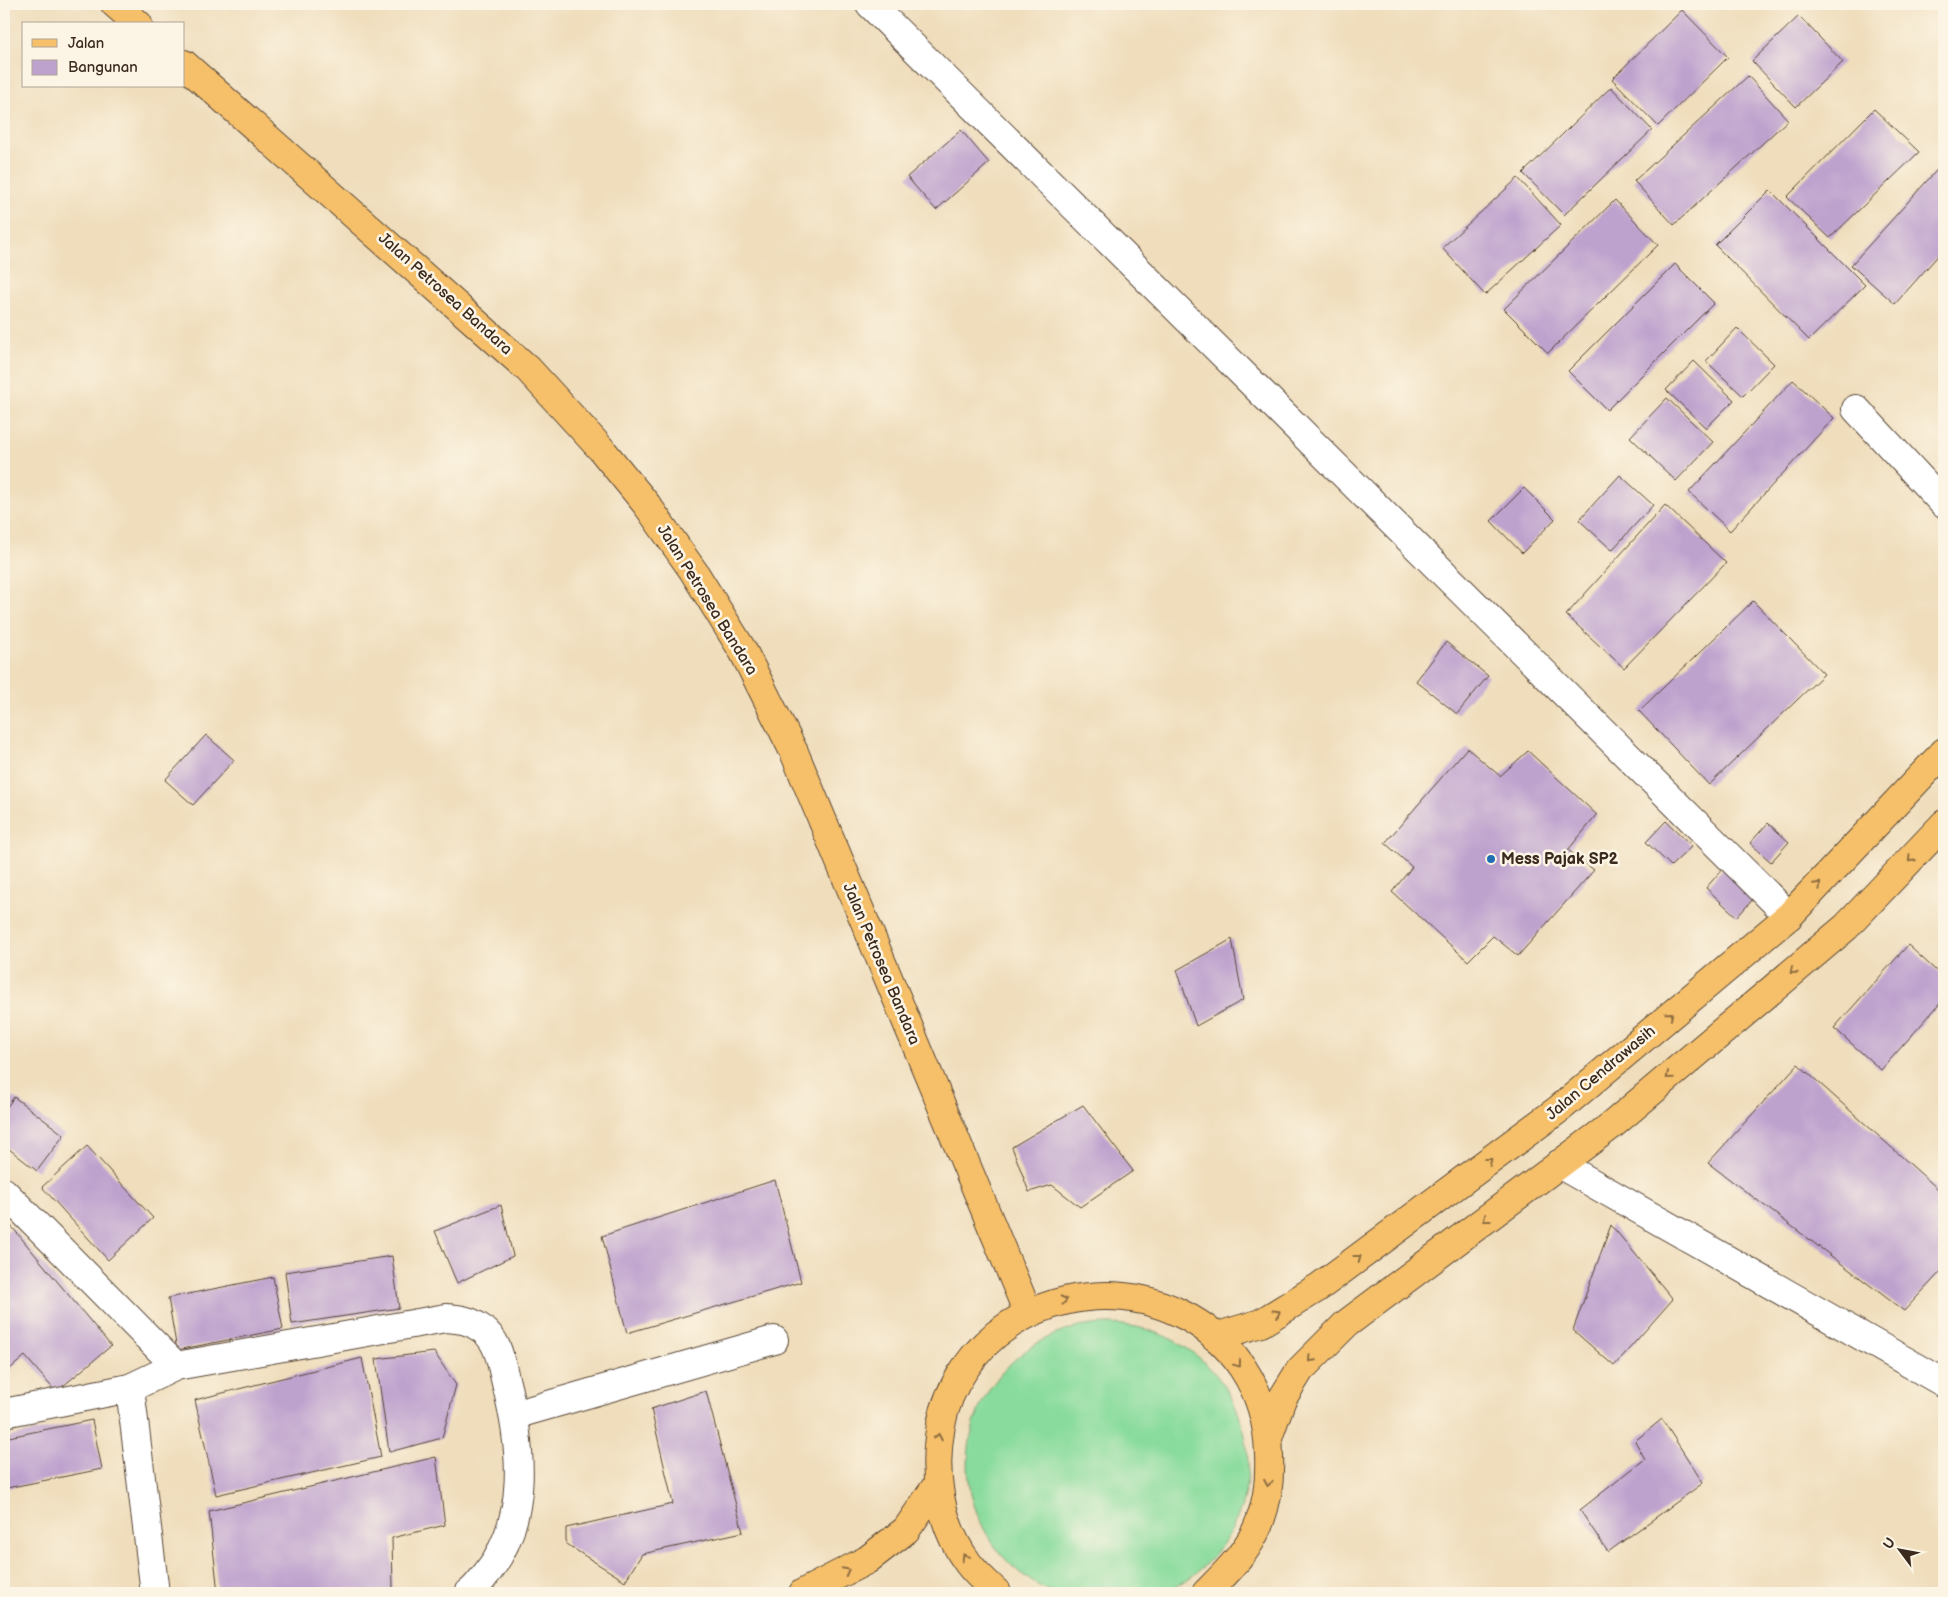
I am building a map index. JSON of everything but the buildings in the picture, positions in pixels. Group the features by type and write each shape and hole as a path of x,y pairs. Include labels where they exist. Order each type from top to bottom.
{"main road":[{"path":"116,4 136,22"},
{"name":"Jalan Petrosea Bandara","path":"185,65 528,369 602,450 647,505 694,572 742,650 794,752 1028,1313"},
{"name":"Jalan Cendrawasih","path":"1215,1337 1261,1323 1319,1287 1559,1109 1789,916 1944,752"},
{"path":"1269,1435 1282,1399 1300,1370 1346,1324 1612,1125 1846,927 1944,824"},
{"path":"997,1593 968,1563 948,1526 937,1485 936,1451 942,1416 955,1385 974,1356 999,1331 1028,1313 1059,1300 1092,1295 1126,1296 1158,1303 1188,1317 1215,1337 1240,1365 1259,1398 1269,1435 1270,1478 1260,1521 1240,1560 1206,1593"},
{"path":"803,1593 867,1560 906,1530 937,1485"}],"street":[{"path":"870,4 1789,916"},
{"path":"1856,409 1944,504"},
{"path":"1559,1164 1944,1383"},
{"path":"4,1192 176,1366"},
{"path":"4,1413 130,1388 176,1366 446,1318 466,1320 483,1329 497,1346 514,1415 520,1478 517,1503 508,1535 495,1563 469,1593"},
{"path":"514,1415 774,1340"},
{"path":"130,1388 155,1593"},
{"path":"1224,1593 1240,1560"}],"green space":[{"path":"1094,1325 1122,1325 1149,1330 1174,1341 1197,1356 1216,1375 1231,1398 1242,1423 1247,1450 1247,1478 1242,1505 1224,1542 1197,1572 1174,1587 1149,1598 1067,1598 1030,1580 1009,1563 992,1542 974,1505 969,1478 969,1450 974,1423 985,1398 1000,1375 1019,1356 1042,1341 1067,1330"}],"waterway":[{"path":"1942,1593 1944,1589"}],"place":[{"name":"Mess Pajak SP2","path":"1491,859"}]}
